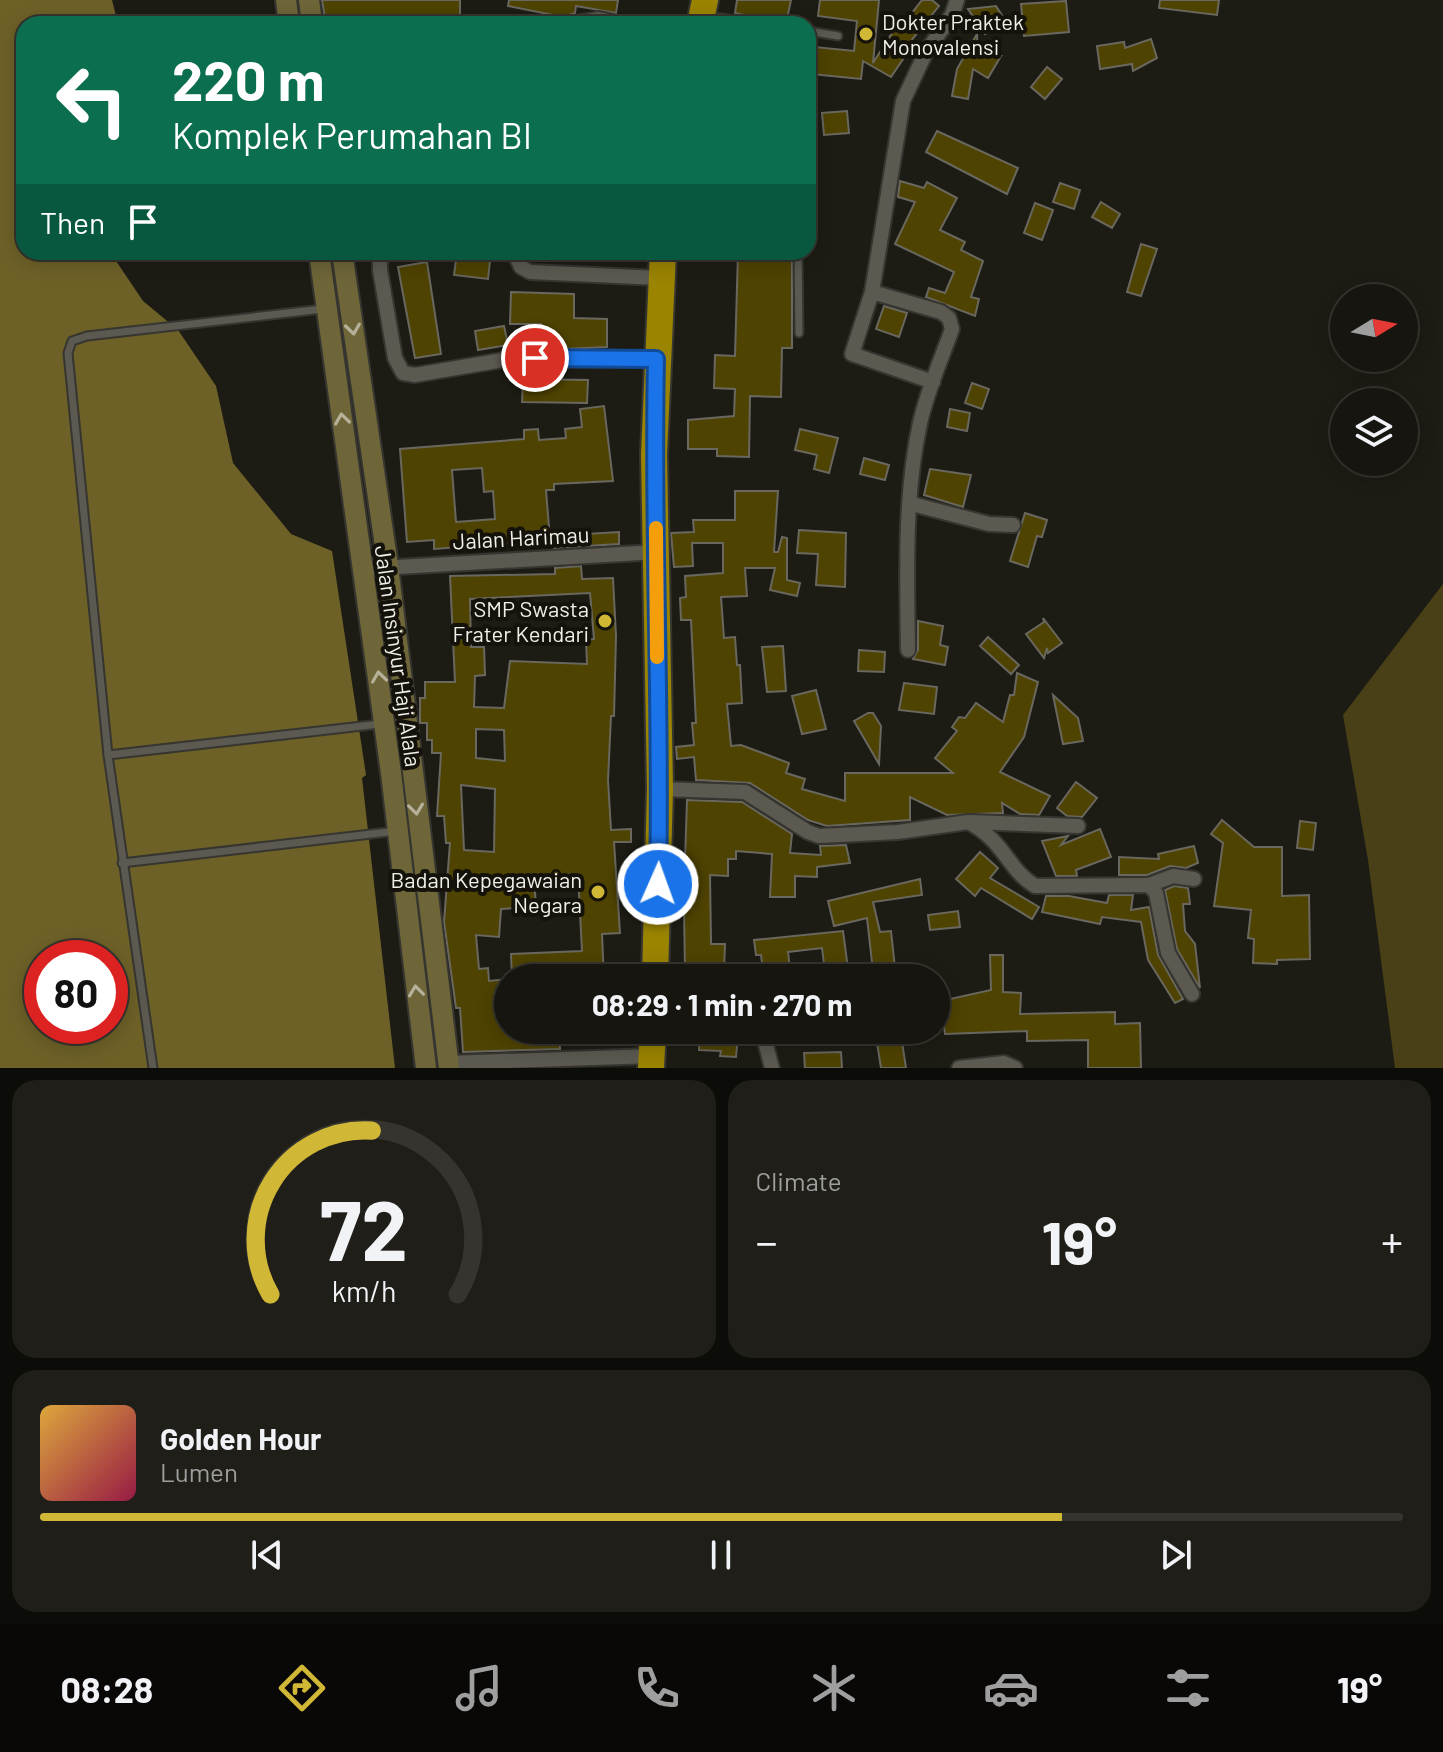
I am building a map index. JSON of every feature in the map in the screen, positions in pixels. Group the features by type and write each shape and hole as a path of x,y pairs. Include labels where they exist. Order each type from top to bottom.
{"highway":[{"path":"655,964 660,789 656,359 662,260"}],"main road":[{"name":"Jalan Insinyur Haji Alala","path":"320,260 385,723 426,1068"},
{"name":"Jalan Insinyur Haji Alala","path":"343,260 388,566 448,1066"}],"street":[{"path":"933,382 852,354 872,292 903,101 922,60 952,15 957,0"},
{"path":"380,260 395,358 399,371 405,375 514,360 656,359"},
{"path":"518,260 521,267 530,272 660,278"},
{"path":"872,292 941,312 949,318 952,329 920,421 911,482 912,504 906,541 908,650"},
{"path":"912,504 989,524 1013,525"},
{"name":"Jalan Harimau","path":"363,569 657,552"},
{"path":"660,789 745,792 819,836 888,833 968,822 1078,826"},
{"path":"968,822 996,840 1008,853 1019,877 1035,886 1149,885 1173,876 1194,879"},
{"path":"1149,885 1156,893 1168,953 1192,994"},
{"path":"766,1044 772,1068"},
{"path":"448,1066 652,1051"},
{"path":"959,1068 1004,1063 1015,1068"}],"lane":[{"path":"816,32 838,36"},
{"path":"798,260 799,333"},
{"path":"153,1068 108,755 68,353 72,341 87,336 327,309"},
{"path":"108,755 385,723"},
{"path":"122,863 397,831"}],"shaded area":[{"path":"0,0 112,0 116,16 16,16 16,260 115,260 143,301 178,330 216,386 233,463 291,534 332,551 366,775 362,778 395,1068 0,1068"},
{"path":"1443,584 1443,1068 1395,1068 1368,860 1343,715"}],"building":[{"path":"322,0 460,0 460,16 325,16"},
{"path":"509,0 618,0 616,13 576,6 575,13 566,16 508,6"},
{"path":"737,0 791,0 788,16 735,13"},
{"name":"Dokter Praktek Monovalensi","path":"820,0 879,0 873,63 894,30 897,32 922,0 932,0 939,6 911,41 914,43 891,77 863,61 861,79 816,74 816,47 854,51 857,21 818,16"},
{"path":"1160,0 1219,0 1217,15 1159,8"},
{"path":"1066,1 1069,32 1024,36 1021,4"},
{"path":"996,6 1005,20 985,34 968,9"},
{"path":"977,34 978,56 1001,56 988,78 973,69 968,99 952,96 957,69"},
{"path":"1151,39 1157,58 1133,71 1132,64 1100,69 1097,46 1124,42 1125,48"},
{"path":"1047,67 1062,79 1045,99 1031,87"},
{"path":"847,111 849,133 824,135 822,113"},
{"path":"937,131 1018,168 1007,194 926,152"},
{"path":"900,181 924,188 927,182 957,198 940,230 965,242 961,250 983,261 971,297 979,299 975,316 926,297 929,288 945,293 954,272 895,244 915,202 898,197"},
{"path":"1060,183 1080,190 1074,209 1053,202"},
{"path":"1101,202 1120,214 1112,228 1092,217"},
{"path":"1035,203 1053,210 1042,240 1024,233"},
{"path":"1141,244 1157,249 1141,296 1127,292"},
{"path":"456,260 490,260 488,279 454,275"},
{"path":"738,260 792,260 792,348 782,348 781,397 750,396 749,457 717,456 717,449 688,449 688,420 734,416 735,389 714,388 715,355 735,356"},
{"path":"427,262 441,354 415,358 398,267"},
{"path":"511,292 574,294 574,318 607,319 607,347 541,350 541,324 510,324"},
{"path":"884,306 907,313 899,337 876,329"},
{"path":"504,326 508,345 478,350 475,331"},
{"path":"523,379 588,380 587,403 522,402"},
{"path":"972,383 989,389 982,409 965,403"},
{"path":"604,406 613,481 554,484 554,490 546,490 550,540 434,549 434,540 407,542 400,449 524,439 524,430 538,429 539,440 566,438 565,429 582,427 580,409","holes":["482,468 484,492 493,491 495,519 456,522 452,470"]},
{"path":"950,409 970,413 967,431 947,427"},
{"path":"800,429 838,438 829,473 814,469 817,455 795,450"},
{"path":"864,458 889,465 885,480 860,474"},
{"path":"930,469 971,475 963,507 924,495"},
{"path":"735,491 778,491 774,552 778,552 782,537 787,538 787,580 800,583 797,596 770,590 775,568 745,568 747,596 721,597 724,638 735,637 737,665 740,665 742,703 727,704 731,746 741,745 789,763 786,773 805,779 802,789 845,801 845,773 953,773 935,758 957,731 952,727 959,717 965,718 976,703 1003,722 1010,695 1014,695 1017,673 1038,682 1024,737 1000,772 1050,796 1039,815 1020,814 1002,803 1003,813 947,815 910,797 910,820 827,826 808,820 750,783 696,780 694,757 677,759 676,747 694,745 692,723 696,723 691,620 681,620 680,598 686,597 685,576 723,573 723,543 692,543 693,566 674,567 671,533 694,532 693,520 735,520"},
{"path":"1025,513 1047,520 1042,537 1037,536 1028,567 1010,561"},
{"path":"799,530 846,533 845,587 816,585 818,554 797,553"},
{"path":"619,532 619,544 554,548 553,536"},
{"path":"581,566 582,579 613,578 616,636 614,716 611,716 608,780 611,830 631,829 631,842 614,842 620,933 602,934 603,964 511,964 511,954 582,951 578,874 534,876 536,907 501,909 499,937 476,935 479,969 488,968 489,981 494,980 494,1044 560,1044 560,1049 463,1052 460,1008 456,1008 444,922 450,843 446,843 444,816 437,816 441,753 432,753 432,740 427,740 427,723 420,723 420,698 425,698 425,682 455,682 450,576 555,574 555,568","holes":["590,593 594,639 586,640 587,664 510,661 504,708 474,707 475,676 485,675 484,647 471,647 470,599","476,729 504,730 505,761 476,758","461,785 495,789 494,852 464,850"]},
{"path":"1043,618 1062,643 1048,653 1047,648 1044,658 1026,634 1044,622"},
{"path":"918,621 943,626 940,645 948,647 945,665 913,659 918,650"},
{"path":"988,637 1019,665 1011,674 980,646"},
{"path":"783,646 786,691 767,692 762,647"},
{"path":"859,650 885,652 884,672 858,671"},
{"path":"904,683 937,687 934,714 899,710"},
{"path":"816,690 826,729 802,734 792,696"},
{"path":"1053,695 1078,718 1083,741 1063,744"},
{"path":"873,713 881,726 879,764 854,721"},
{"path":"1076,782 1097,798 1082,817 1067,816 1057,808"},
{"path":"687,800 742,802 792,834 790,853 821,855 820,846 846,845 850,863 817,867 817,877 795,876 795,897 770,897 772,854 736,851 736,859 728,859 728,876 710,875 711,944 725,944 724,964 685,964 684,910 674,909 675,877 682,877"},
{"path":"1222,820 1254,847 1282,847 1282,896 1309,895 1310,959 1277,960 1277,964 1253,963 1254,939 1248,938 1251,910 1214,906 1223,843 1211,834"},
{"path":"1300,821 1316,823 1313,850 1297,848"},
{"path":"1100,829 1111,857 1076,870 1077,876 1056,876 1042,841 1068,836 1061,845"},
{"path":"1194,846 1198,863 1186,868 1170,866 1147,875 1119,875 1119,857 1159,859 1158,854"},
{"path":"980,852 998,868 990,878 1039,907 1032,919 981,888 975,896 956,879"},
{"path":"920,879 922,895 873,902 880,932 891,931 895,964 872,964 867,918 834,926 828,901"},
{"path":"1174,886 1188,888 1190,904 1183,904 1185,931 1195,944 1200,988 1177,949 1165,890"},
{"path":"1109,895 1133,895 1131,910 1149,907 1158,955 1183,999 1175,1003 1148,960 1141,922 1102,917 1100,924 1042,912 1046,896 1069,896 1107,903"},
{"path":"958,911 960,927 930,930 928,915"},
{"path":"843,931 847,964 824,964 822,948 788,952 789,964 762,964 761,955 756,955 754,940"},
{"path":"990,955 1003,955 1003,992 1021,993 1020,1014 1115,1012 1115,1024 1140,1023 1141,1068 1088,1068 1088,1040 1027,1041 1027,1031 950,1034 950,999 991,990"},
{"path":"699,1044 737,1044 736,1057 720,1056 721,1051 699,1050"},
{"path":"877,1044 902,1044 906,1068 881,1068"},
{"path":"841,1052 842,1068 805,1068 804,1053"}],"slow traffic":[{"path":"656,528 657,657"}],"place":[{"name":"Dokter Praktek Monovalensi","path":"866,34"},
{"name":"SMP Swasta Frater Kendari","path":"605,621"},
{"name":"Badan Kepegawaian Negara","path":"598,892"}],"route":[{"path":"535,358 656,359 658,884"}]}
